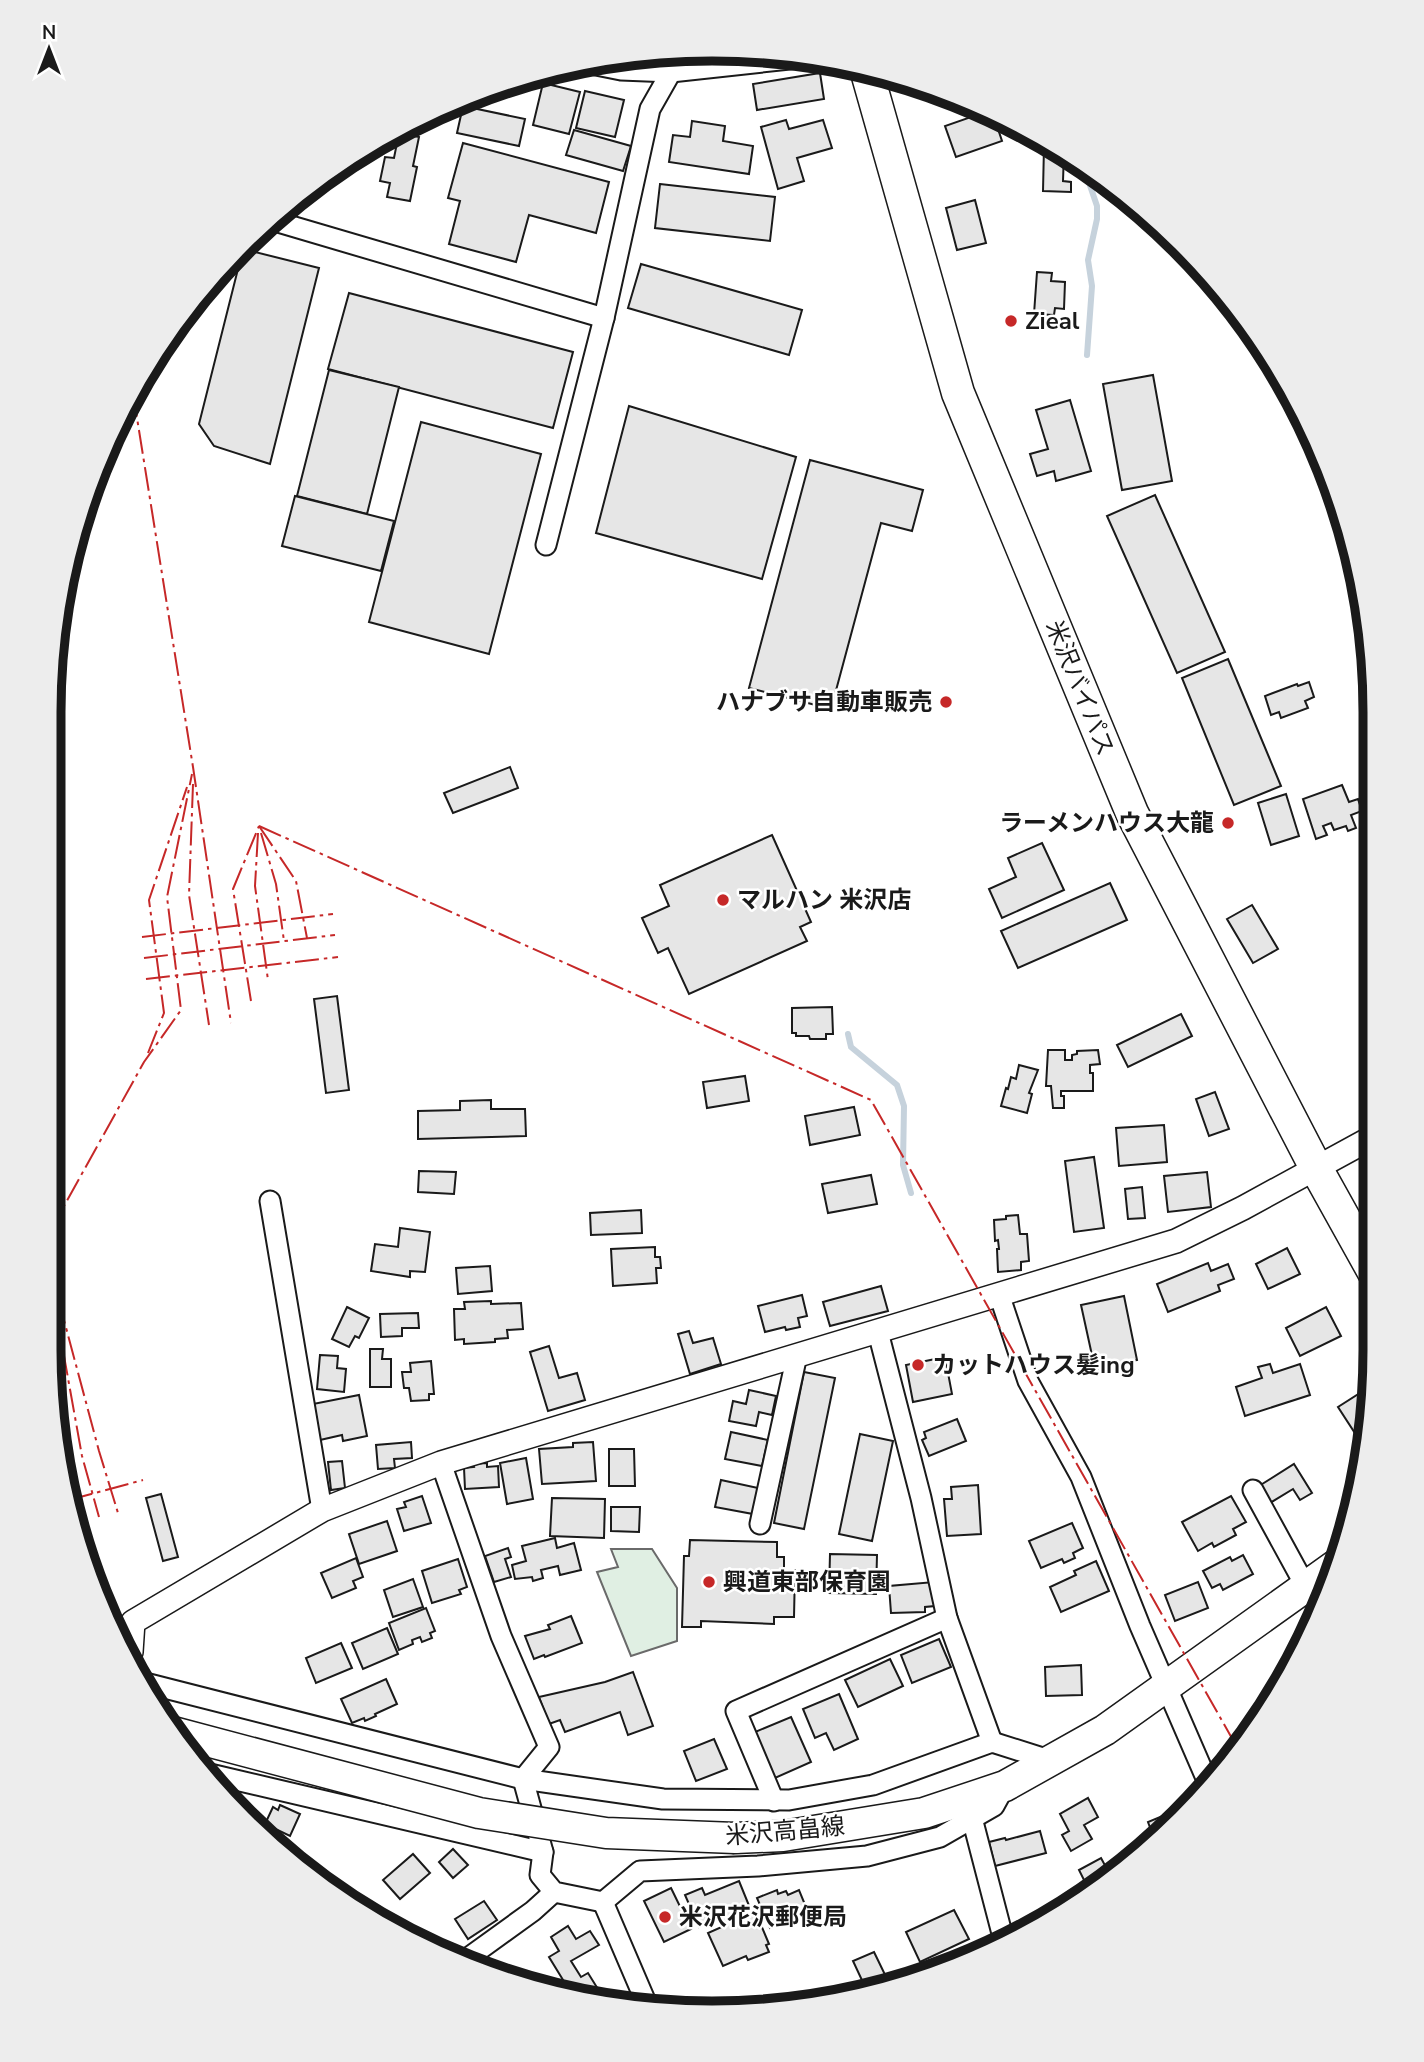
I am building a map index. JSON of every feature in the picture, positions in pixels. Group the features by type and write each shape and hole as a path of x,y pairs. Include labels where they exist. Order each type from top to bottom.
{"highway":[{"name":"米沢バイパス","path":"869,81 958,393 1132,813 1316,1168 1363,1252"}],"main road":[{"name":"米沢高畠線","path":"189,1736 479,1813 606,1833 735,1838 783,1836 924,1813 1005,1786 1104,1730 1322,1575"}],"street":[{"path":"616,69 671,72 754,63"},
{"path":"546,545 604,318 650,109 671,72"},
{"path":"283,223 604,318"},
{"path":"132,1644 133,1622 322,1510 441,1463 1176,1241 1363,1143"},
{"path":"270,1200 322,1510"},
{"path":"999,1294 1028,1381 1082,1477 1140,1626 1205,1775"},
{"path":"878,1332 947,1618 992,1742"},
{"path":"760,1524 797,1355"},
{"path":"441,1463 501,1636 549,1747 523,1779"},
{"path":"1254,1490 1306,1587"},
{"path":"774,1801 736,1710 947,1618"},
{"path":"154,1685 523,1779 663,1799 789,1800 873,1784 992,1742 1049,1759"},
{"path":"221,1777 543,1852"},
{"path":"523,1779 543,1852 540,1875 554,1892 603,1902"},
{"path":"603,1902 640,1871 758,1866 867,1856 940,1837 993,1806 1005,1786"},
{"path":"972,1818 1002,1933"},
{"path":"473,1955 533,1911 554,1892"},
{"path":"603,1902 644,1997"}],"green space":[{"path":"611,1549 652,1549 677,1588 677,1641 631,1656 597,1572 618,1567"}],"building":[{"path":"820,73 824,99 757,110 753,84"},
{"path":"543,83 580,92 569,134 533,125"},
{"path":"585,91 624,100 615,137 576,128"},
{"path":"472,108 525,119 519,146 457,133 462,112"},
{"path":"973,116 997,127 1002,141 956,157 945,126"},
{"path":"786,120 789,129 823,120 832,148 797,158 804,181 778,189 761,127"},
{"path":"692,121 725,126 723,141 753,146 749,174 669,162 673,135 690,137"},
{"path":"574,130 631,146 623,171 566,155"},
{"path":"410,135 419,137 413,166 417,167 410,201 387,197 390,183 380,181 385,157 394,158 397,143"},
{"path":"463,143 609,182 596,233 529,215 516,262 449,244 460,201 448,198"},
{"path":"1044,152 1064,165 1063,181 1071,182 1071,192 1043,191"},
{"path":"660,184 775,197 770,241 655,228"},
{"path":"975,200 986,243 957,250 946,208"},
{"path":"253,251 319,268 270,464 214,446 199,424 239,266"},
{"path":"641,264 802,310 789,355 628,308"},
{"path":"1037,272 1052,273 1051,281 1065,282 1064,309 1055,308 1054,315 1034,314"},
{"path":"349,293 573,352 553,428 328,369"},
{"path":"329,370 399,387 367,514 297,496"},
{"path":"1153,375 1172,481 1122,490 1103,384"},
{"path":"1070,400 1091,471 1056,481 1054,471 1037,476 1030,454 1048,449 1036,410"},
{"path":"629,406 796,457 762,579 596,533"},
{"path":"421,422 541,454 489,654 369,622"},
{"path":"810,460 923,490 912,531 881,523 831,709 749,688"},
{"path":"1155,495 1225,652 1177,673 1107,516"},
{"path":"295,496 394,521 381,571 282,546"},
{"path":"1228,659 1281,786 1234,805 1182,678"},
{"path":"1309,682 1314,697 1305,701 1308,708 1281,718 1279,712 1271,715 1265,696"},
{"path":"510,767 518,788 453,813 444,793"},
{"path":"1342,785 1349,802 1358,799 1362,811 1351,815 1356,828 1348,831 1346,826 1334,830 1331,823 1323,826 1327,835 1316,839 1303,799"},
{"path":"1286,794 1299,836 1271,845 1258,803"},
{"path":"772,835 811,922 800,927 807,941 689,994 668,948 658,953 642,918 669,906 660,885"},
{"path":"1042,843 1064,890 1002,918 989,889 1016,877 1008,858"},
{"path":"1110,883 1127,920 1018,968 1001,931"},
{"path":"1252,905 1278,949 1253,963 1227,919"},
{"path":"337,996 349,1090 326,1093 314,999"},
{"path":"832,1007 833,1034 826,1034 826,1039 810,1039 809,1036 796,1036 796,1033 792,1033 792,1008"},
{"path":"1181,1014 1192,1036 1128,1067 1117,1045"},
{"path":"1048,1050 1065,1050 1065,1060 1072,1060 1072,1055 1077,1054 1077,1051 1098,1050 1100,1064 1090,1065 1093,1091 1061,1091 1064,1108 1053,1108 1051,1086 1046,1086"},
{"path":"1019,1065 1038,1070 1029,1093 1032,1094 1027,1113 1001,1106 1011,1077 1016,1079"},
{"path":"745,1076 749,1101 707,1108 703,1082"},
{"path":"1215,1092 1229,1129 1209,1136 1196,1099"},
{"path":"491,1100 491,1109 525,1109 526,1136 418,1139 418,1111 460,1110 460,1101"},
{"path":"854,1107 860,1135 810,1145 805,1116"},
{"path":"1164,1125 1167,1162 1119,1166 1116,1128"},
{"path":"1094,1157 1104,1228 1074,1232 1065,1161"},
{"path":"419,1171 456,1172 454,1194 418,1192"},
{"path":"1207,1172 1211,1207 1168,1212 1164,1176"},
{"path":"871,1175 877,1204 828,1213 822,1184"},
{"path":"1142,1187 1145,1218 1128,1219 1125,1189"},
{"path":"641,1210 642,1233 591,1235 590,1213"},
{"path":"1018,1215 1020,1234 1027,1234 1029,1261 1021,1262 1021,1270 998,1272 999,1249 998,1240 995,1241 994,1220"},
{"path":"400,1228 430,1232 425,1272 410,1271 410,1277 371,1271 375,1244 398,1247"},
{"path":"655,1247 655,1257 660,1257 661,1268 656,1268 657,1283 613,1286 611,1249"},
{"path":"1287,1248 1300,1274 1268,1289 1256,1264"},
{"path":"1208,1263 1211,1271 1228,1264 1234,1279 1218,1285 1220,1291 1168,1312 1157,1284"},
{"path":"490,1266 492,1291 458,1294 456,1268"},
{"path":"881,1286 888,1311 830,1326 823,1302"},
{"path":"802,1295 807,1316 798,1318 800,1327 786,1330 785,1327 765,1332 758,1306"},
{"path":"1124,1296 1137,1360 1095,1369 1081,1305"},
{"path":"491,1301 491,1304 521,1303 523,1329 507,1330 508,1338 495,1339 495,1342 464,1344 464,1339 455,1340 454,1309 465,1309 464,1302"},
{"path":"347,1307 369,1318 359,1338 355,1336 349,1347 332,1339"},
{"path":"1326,1307 1341,1336 1300,1356 1286,1328"},
{"path":"418,1313 419,1328 402,1328 402,1336 381,1337 380,1314"},
{"path":"689,1331 693,1343 713,1338 721,1364 690,1374 678,1334"},
{"path":"549,1346 559,1378 577,1373 585,1400 548,1411 530,1352"},
{"path":"370,1349 383,1349 382,1359 391,1359 391,1387 370,1387"},
{"path":"320,1355 338,1356 337,1368 346,1369 344,1392 317,1389"},
{"path":"945,1357 952,1394 913,1402 906,1365"},
{"path":"431,1361 434,1394 429,1394 429,1400 411,1401 409,1388 404,1388 402,1372 411,1372 410,1363"},
{"path":"1270,1364 1273,1373 1300,1364 1310,1395 1245,1416 1236,1387 1262,1378 1258,1367"},
{"path":"804,1372 835,1378 804,1529 774,1523"},
{"path":"749,1390 776,1396 772,1415 759,1412 756,1426 729,1421 733,1401 746,1404"},
{"path":"1361,1392 1357,1436 1338,1407"},
{"path":"359,1395 367,1436 343,1441 342,1435 320,1440 313,1404"},
{"path":"957,1419 966,1441 929,1456 922,1440 926,1438 924,1432"},
{"path":"731,1432 768,1440 762,1466 725,1459"},
{"path":"860,1434 893,1441 872,1541 839,1534"},
{"path":"411,1442 412,1458 394,1459 395,1468 378,1469 376,1445"},
{"path":"593,1442 596,1481 542,1484 539,1449 573,1447 573,1443"},
{"path":"609,1449 634,1449 635,1486 609,1486"},
{"path":"526,1458 533,1499 507,1504 500,1463"},
{"path":"342,1461 345,1488 331,1490 328,1462"},
{"path":"487,1463 487,1467 498,1466 499,1487 465,1489 464,1468"},
{"path":"1294,1464 1312,1493 1300,1500 1293,1489 1270,1503 1259,1486"},
{"path":"721,1480 758,1488 753,1514 715,1507"},
{"path":"978,1485 981,1534 947,1536 944,1499 952,1499 951,1487"},
{"path":"161,1494 178,1557 163,1561 146,1498"},
{"path":"422,1496 431,1523 404,1531 397,1509 406,1507 404,1502"},
{"path":"1231,1496 1246,1522 1233,1529 1236,1535 1214,1547 1212,1543 1198,1551 1182,1522"},
{"path":"552,1498 605,1499 604,1538 550,1536"},
{"path":"611,1507 640,1507 639,1532 611,1531"},
{"path":"387,1521 397,1551 359,1564 349,1534"},
{"path":"1072,1523 1083,1548 1073,1553 1075,1558 1064,1563 1062,1559 1041,1568 1029,1541"},
{"path":"555,1538 557,1548 574,1543 581,1570 560,1575 558,1566 541,1570 543,1578 533,1581 532,1577 515,1579 512,1565 526,1561 522,1546"},
{"path":"690,1540 777,1542 777,1557 784,1557 784,1570 795,1570 794,1617 774,1617 774,1624 701,1621 701,1627 682,1627 684,1556 689,1556"},
{"path":"508,1548 511,1557 505,1559 511,1577 494,1582 485,1556"},
{"path":"830,1554 877,1555 876,1594 829,1593"},
{"path":"1243,1555 1253,1574 1223,1590 1220,1584 1212,1588 1203,1571 1230,1557 1232,1561"},
{"path":"356,1558 363,1577 353,1581 356,1588 332,1598 321,1573"},
{"path":"458,1559 467,1587 459,1590 461,1594 432,1603 422,1571"},
{"path":"1096,1561 1109,1591 1061,1612 1050,1587 1076,1575 1074,1571"},
{"path":"413,1579 423,1607 393,1617 384,1590"},
{"path":"934,1582 935,1606 925,1607 925,1612 891,1613 889,1586"},
{"path":"1198,1582 1208,1608 1175,1621 1165,1595"},
{"path":"426,1608 435,1631 430,1633 432,1638 422,1642 420,1637 412,1640 413,1644 399,1650 389,1623"},
{"path":"571,1616 582,1643 534,1659 525,1636 550,1629 548,1625"},
{"path":"387,1628 398,1654 363,1669 352,1643"},
{"path":"939,1639 951,1667 912,1683 901,1655"},
{"path":"341,1643 352,1668 316,1683 306,1658"},
{"path":"890,1659 903,1686 858,1707 845,1680"},
{"path":"1081,1665 1082,1695 1046,1696 1045,1667"},
{"path":"633,1672 653,1726 628,1735 620,1712 565,1732 560,1720 549,1724 539,1697 605,1682"},
{"path":"386,1679 397,1704 365,1721 364,1718 352,1723 341,1699"},
{"path":"839,1694 858,1739 834,1750 826,1733 815,1738 803,1709"},
{"path":"791,1717 811,1762 775,1778 755,1732"},
{"path":"714,1739 727,1769 696,1781 684,1751"},
{"path":"1088,1798 1098,1817 1084,1825 1092,1839 1071,1851 1062,1835 1069,1831 1060,1814"},
{"path":"280,1805 300,1814 290,1836 266,1823 273,1807 278,1810"},
{"path":"1168,1814 1151,1830 1148,1822"},
{"path":"1040,1831 1046,1853 995,1866 989,1842"},
{"path":"453,1849 468,1865 453,1878 439,1862"},
{"path":"413,1854 430,1873 400,1899 383,1880"},
{"path":"1101,1858 1106,1867 1085,1883 1079,1870"},
{"path":"739,1881 750,1908 744,1911 747,1917 756,1913 769,1944 766,1945 769,1952 748,1960 746,1956 723,1966 708,1933 724,1926 721,1918 699,1927 685,1895 702,1888 705,1895"},
{"path":"671,1888 691,1929 664,1942 644,1901"},
{"path":"777,1890 778,1894 786,1891 788,1895 799,1890 808,1912 770,1928 757,1898"},
{"path":"484,1901 497,1920 468,1939 455,1919"},
{"path":"954,1910 969,1939 920,1962 906,1932"},
{"path":"568,1926 576,1939 590,1931 599,1945 571,1961 581,1977 588,1973 599,1990 565,1984 549,1957 559,1951 551,1937"},
{"path":"874,1952 886,1977 863,1983 853,1961"}],"waterway":[{"path":"1087,355 1092,286 1088,260 1097,219 1097,206 1089,182"},
{"path":"848,1034 851,1047 897,1085 904,1106 903,1165 911,1193"}],"power":[{"path":"136,410 231,1023"},
{"path":"61,1211 144,1062 181,1010 167,897 192,774"},
{"path":"193,784 189,895 209,1025"},
{"path":"148,1053 164,1013 149,900 187,787"},
{"path":"259,826 871,1100 1233,1740"},
{"path":"259,826 296,881 307,938"},
{"path":"251,1001 233,889 259,826"},
{"path":"258,833 255,886 268,980"},
{"path":"261,833 276,884 284,941"},
{"path":"142,937 333,914"},
{"path":"144,958 335,935"},
{"path":"146,979 338,957"},
{"path":"61,1309 118,1513"},
{"path":"61,1339 82,1456 99,1517"},
{"path":"78,1497 143,1480"}],"place":[{"name":"Zieal","path":"1011,321"},
{"name":"ハナブサ自動車販売","path":"946,702"},
{"name":"ラーメンハウス大龍","path":"1228,823"},
{"name":"マルハン 米沢店","path":"723,900"},
{"name":"カットハウス髪ing","path":"918,1365"},
{"name":"興道東部保育園","path":"709,1582"},
{"name":"米沢花沢郵便局","path":"665,1917"}]}
